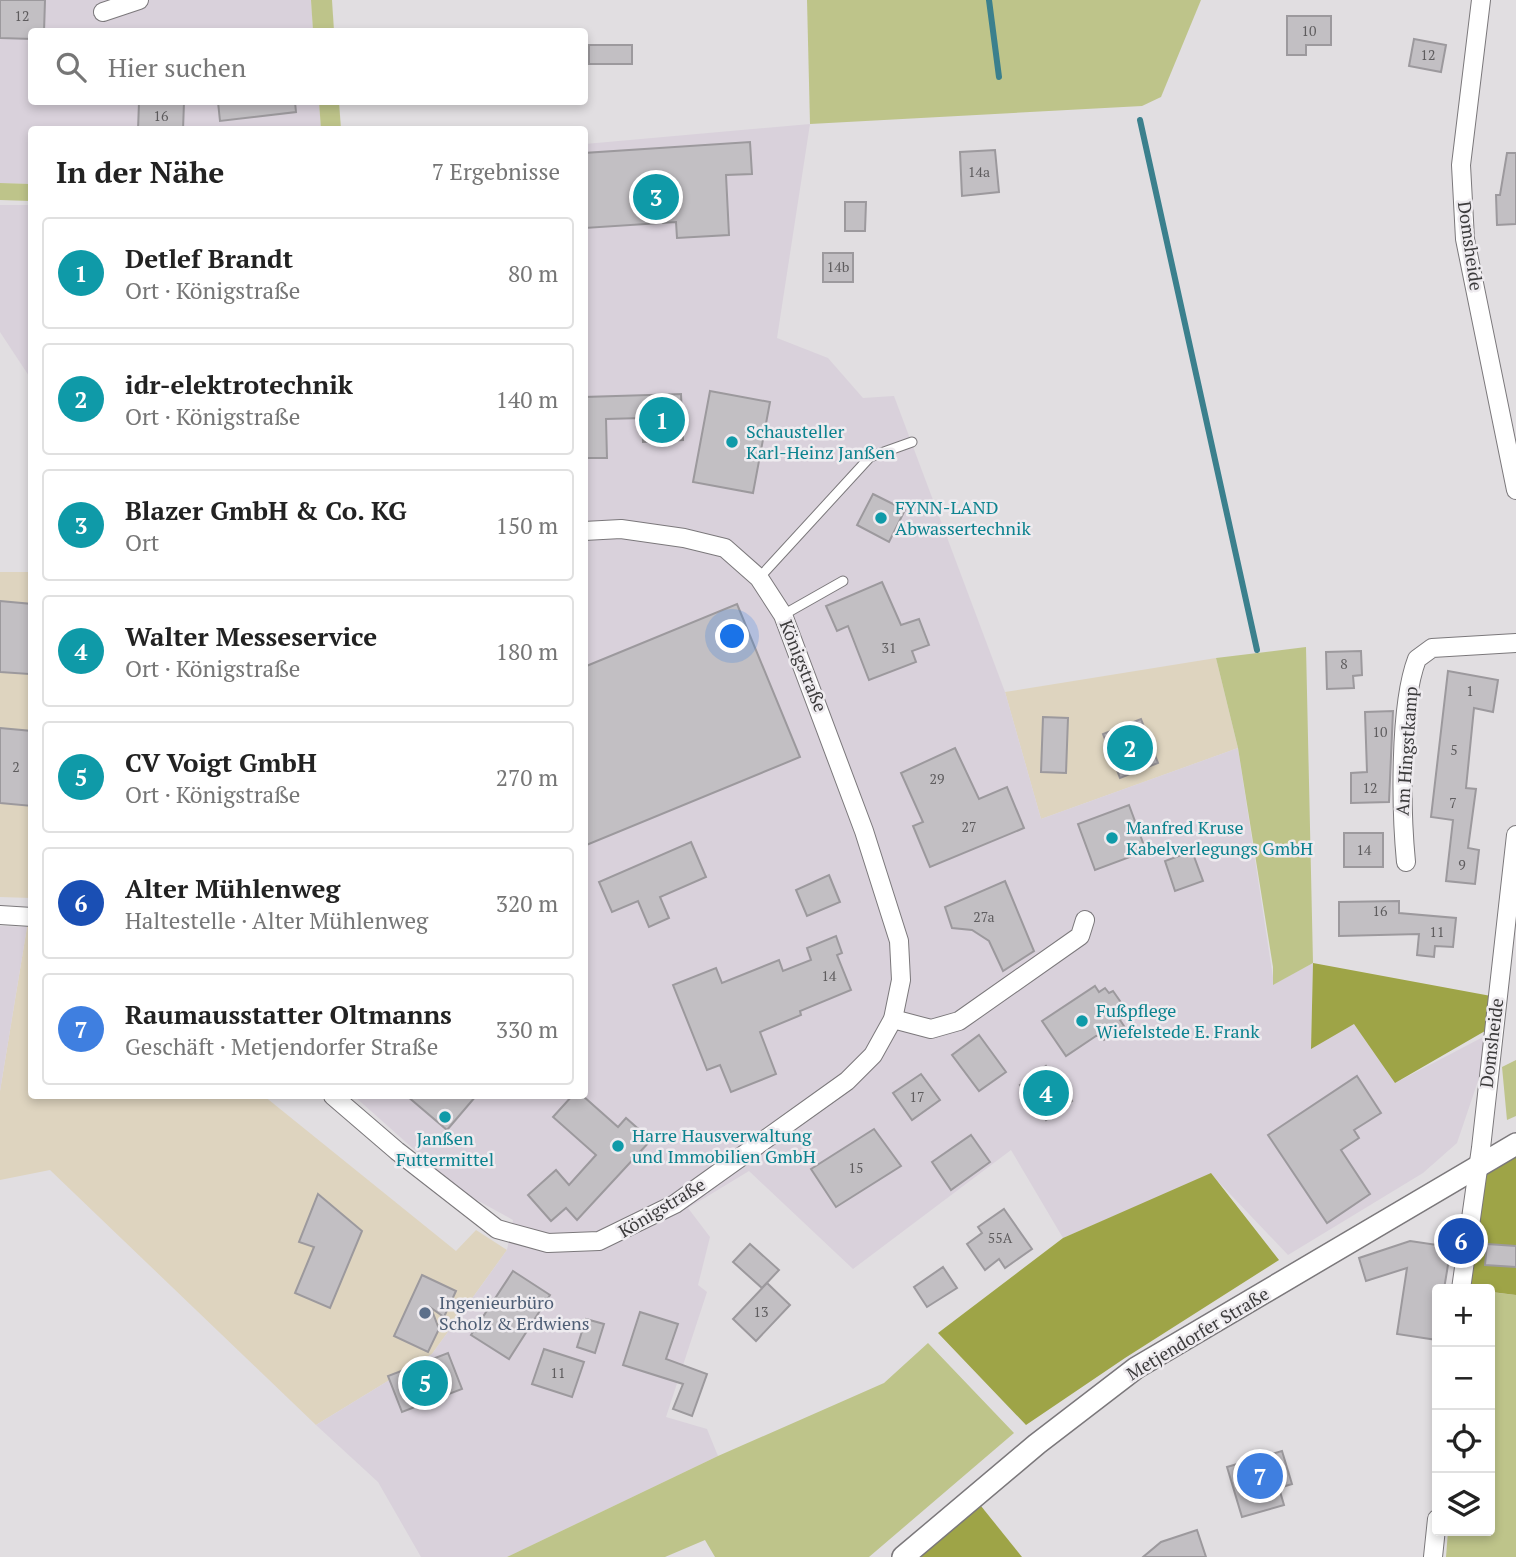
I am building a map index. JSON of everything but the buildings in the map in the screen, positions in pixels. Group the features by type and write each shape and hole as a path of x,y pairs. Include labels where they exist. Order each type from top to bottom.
{"street":[{"path":"103,12 139,0"},
{"name":"Domsheide","path":"1481,0 1461,165 1465,239 1509,422 1516,490"},
{"name":"Königstraße","path":"336,1099 397,1151 497,1229 548,1243 599,1241 674,1204 847,1081 873,1055 893,1019 901,980 899,941 860,819 783,615 759,578 725,548 684,538 621,529 588,531"},
{"name":"Am Hingstkamp","path":"1406,862 1402,822 1407,710 1418,659 1432,648 1516,643"},
{"name":"Domsheide","path":"1462,1284 1512,905 1516,835"},
{"path":"0,915 28,917"},
{"path":"893,1019 931,1029 959,1021 1080,936 1085,920"},
{"name":"Metjendorfer Straße","path":"903,1557 1037,1444 1136,1368 1516,1144"},
{"path":"1433,1557 1435,1536"}],"lane":[{"path":"759,578 870,457 912,442"},
{"path":"783,615 843,581"}],"shaded area":[{"path":"0,0 311,0 313,28 28,28 28,105 319,105 321,126 28,126 28,184 0,183"},
{"path":"810,124 777,338 828,358 863,398 894,396 1005,692 1041,819 1238,748 1274,984 1313,963 1311,1048 1354,1023 1395,1083 1485,1036 1480,1075 1457,1143 1423,1173 1288,1255 1211,1174 1063,1238 1011,1150 853,1269 749,1171 688,1208 710,1237 698,1285 707,1292 666,1417 707,1429 718,1456 507,1557 421,1557 378,1482 316,1425 432,1354 507,1250 513,1220 462,1192 357,1099 588,1099 588,144"},
{"path":"0,205 28,205 28,374 0,332"},
{"path":"0,572 28,572 28,898 0,897"},
{"path":"1216,658 1238,748 1041,819 1005,692"},
{"path":"0,926 27,927 0,1091"},
{"path":"28,927 28,1099 268,1099 456,1251 476,1230 507,1250 432,1354 316,1425 50,1170 0,1180 0,1091"}],"green space":[{"path":"311,0 332,0 334,28 313,28"},
{"path":"807,0 1201,0 1161,97 1142,106 810,124"},
{"path":"319,105 339,105 341,126 321,126"},
{"path":"0,183 28,184 28,201 0,200"},
{"path":"1306,647 1313,963 1273,985 1273,967 1238,748 1216,658"},
{"path":"1313,963 1491,996 1485,1031 1395,1083 1354,1024 1311,1049"},
{"path":"1516,1060 1516,1116 1507,1120 1502,1067"},
{"path":"1516,1155 1516,1295 1495,1292 1495,1284 1468,1284 1486,1174"},
{"path":"1211,1173 1279,1260 1026,1425 938,1333 1063,1238"},
{"path":"1495,1293 1516,1295 1516,1557 1446,1557 1448,1536 1495,1536"},
{"path":"928,1343 1014,1433 869,1557 715,1557 705,1540 665,1557 507,1557 718,1456 884,1383"},
{"path":"981,1506 1022,1557 920,1557"}],"waterway":[{"path":"989,0 999,77"},
{"path":"1140,120 1257,650"}],"place":[{"name":"Blazer GmbH & Co. KG","path":"656,197"},
{"name":"Detlef Brandt","path":"662,420"},
{"name":"Schausteller Karl-Heinz Janßen","path":"732,442"},
{"name":"FYNN-LAND Abwassertechnik","path":"881,518"},
{"name":"idr-elektrotechnik","path":"1130,748"},
{"name":"Manfred Kruse Kabelverlegungs GmbH","path":"1112,838"},
{"name":"Fußpflege Wiefelstede E. Frank","path":"1082,1021"},
{"name":"Walter Messeservice","path":"1046,1093"},
{"name":"Janßen Futtermittel","path":"445,1117"},
{"name":"Harre Hausverwaltung und Immobilien GmbH","path":"618,1146"},
{"name":"Alter Mühlenweg","path":"1461,1241"},
{"name":"Ingenieurbüro Scholz & Erdwiens","path":"425,1313"},
{"name":"CV Voigt GmbH","path":"425,1383"},
{"name":"Raumausstatter Oltmanns","path":"1260,1476"}]}
